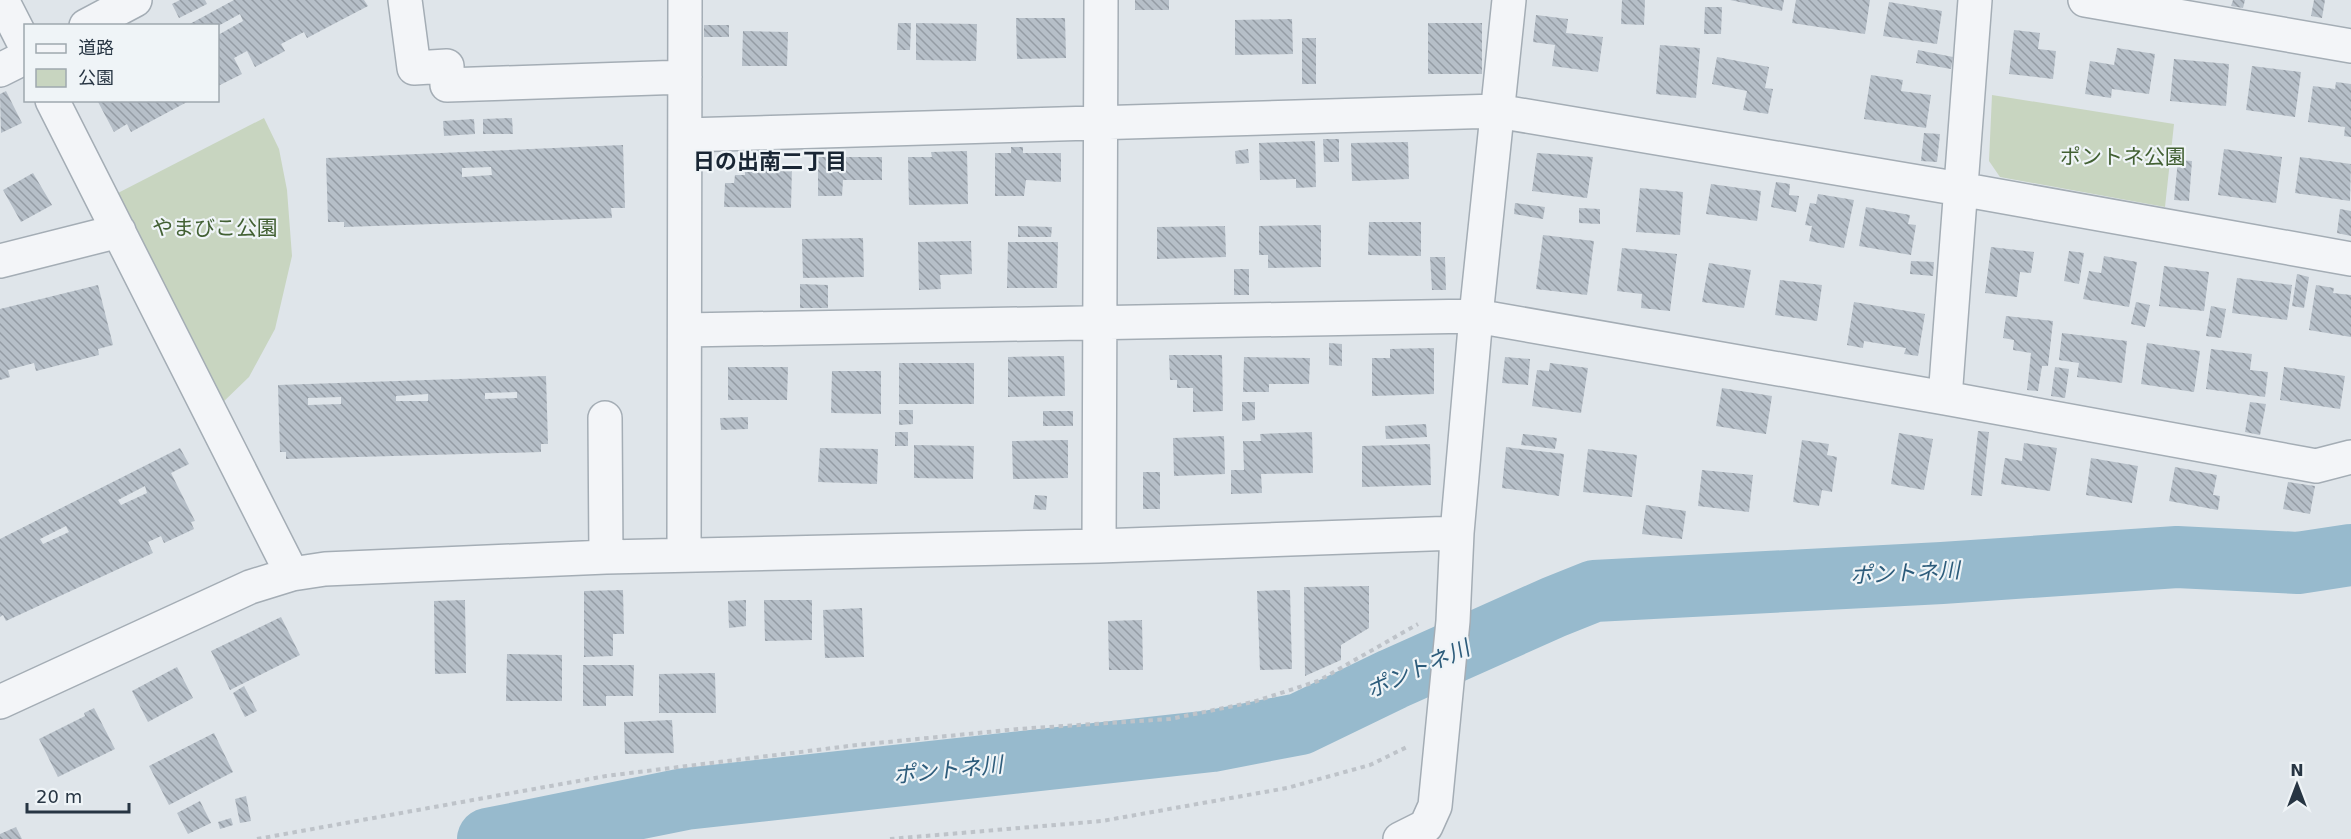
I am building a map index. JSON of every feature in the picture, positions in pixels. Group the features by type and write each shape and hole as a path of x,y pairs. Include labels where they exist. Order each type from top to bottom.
{"street":[{"path":"2,0 24,43"},
{"path":"90,24 135,0"},
{"path":"405,0 414,68 447,66 447,86 685,77"},
{"path":"684,555 685,0"},
{"path":"1099,546 1101,0"},
{"path":"1400,839 1426,826 1435,806 1453,613 1457,533 1476,316 1509,0"},
{"path":"1945,398 1974,0"},
{"path":"2085,0 2351,46"},
{"path":"0,70 24,58"},
{"path":"53,102 292,574"},
{"path":"685,135 1497,111 1960,189 2351,259"},
{"path":"0,261 119,231"},
{"path":"685,330 1476,316 2316,466 2351,457"},
{"path":"605,418 606,557"},
{"path":"0,702 250,587 292,574 350,567 606,557 1099,546 1457,533"}],"path":[{"path":"257,839 618,774 857,745 1007,730 1170,719 1253,702 1318,681 1453,613"},
{"path":"890,839 1102,821 1287,788 1370,765 1444,720"}],"green space":[{"name":"ポントネ公園","path":"1992,95 2174,124 2165,207 2000,177 1989,161"},
{"name":"やまびこ公園","path":"264,118 279,149 287,190 292,256 275,329 249,377 219,406 116,194"}],"building":[{"path":"180,0 205,0 207,4 179,18 172,4"},
{"path":"234,0 364,0 368,6 307,38 304,32 281,44 285,51 255,67 247,51 234,58 242,74 219,86 219,34 243,21 240,14 219,25 190,24"},
{"path":"1135,0 1169,0 1169,10 1135,10"},
{"path":"1622,0 1645,0 1644,25 1621,24"},
{"path":"1730,0 1784,0 1782,11"},
{"path":"1796,0 1870,0 1865,34 1792,23"},
{"path":"2233,0 2245,0 2243,8 2231,6"},
{"path":"2314,0 2325,0 2322,18 2311,16"},
{"path":"1889,2 1942,11 1937,44 1883,36"},
{"path":"1705,7 1722,7 1721,34 1704,34"},
{"path":"1536,15 1568,19 1566,33 1603,37 1598,72 1552,66 1555,45 1533,42"},
{"path":"1016,18 1065,18 1066,58 1017,59"},
{"path":"1292,19 1293,54 1235,55 1235,20"},
{"path":"898,23 911,23 910,50 897,50"},
{"path":"916,23 977,24 976,61 916,60"},
{"path":"1428,23 1482,23 1482,74 1428,74"},
{"path":"704,25 729,25 729,37 704,37"},
{"path":"2014,30 2040,33 2038,49 2056,51 2053,79 2009,74"},
{"path":"743,31 788,32 787,66 742,66"},
{"path":"1302,38 1316,38 1316,84 1302,84"},
{"path":"1660,45 1700,48 1696,98 1656,94"},
{"path":"2117,48 2155,54 2149,94 2112,89 2111,98 2085,94 2090,61 2114,65"},
{"path":"1918,50 1953,57 1951,69 1916,63"},
{"path":"1717,57 1769,67 1765,88 1773,89 1768,114 1743,110 1747,91 1712,84"},
{"path":"2174,59 2229,64 2226,106 2170,101"},
{"path":"2252,66 2301,72 2295,117 2246,110"},
{"path":"1871,75 1903,80 1901,91 1931,95 1926,128 1864,119"},
{"path":"2336,82 2351,84 2351,137 2344,136 2345,127 2308,122 2313,86 2335,89"},
{"path":"6,91 22,123 1,133 0,94"},
{"path":"98,102 187,102 131,132 127,124 114,132"},
{"path":"512,118 513,134 483,134 483,119"},
{"path":"474,119 475,134 444,136 443,121"},
{"path":"1924,133 1940,134 1937,162 1921,161"},
{"path":"1323,139 1339,139 1339,162 1324,162"},
{"path":"1315,141 1316,187 1296,188 1296,179 1260,180 1259,143"},
{"path":"1408,142 1409,179 1352,181 1351,143"},
{"path":"777,144 778,158 751,159 750,145"},
{"path":"623,145 625,208 611,208 612,218 344,227 344,222 328,222 326,158","holes":["491,167 492,175 462,177 462,168"]},
{"path":"1011,147 1023,147 1023,153 1061,153 1061,182 1026,180 1024,196 995,196 995,153 1011,153"},
{"path":"1248,149 1249,163 1236,164 1235,151"},
{"path":"2224,149 2282,157 2276,203 2218,195"},
{"path":"967,151 968,204 909,205 908,157 932,157 931,152"},
{"path":"1537,153 1593,157 1587,198 1532,191"},
{"path":"818,157 882,157 882,180 843,180 842,196 818,196"},
{"path":"2300,157 2351,164 2350,201 2295,193"},
{"path":"2178,160 2192,161 2189,201 2174,200"},
{"path":"745,166 792,166 791,208 724,207 725,183 734,183 735,175 745,175"},
{"path":"33,173 52,205 21,222 3,190"},
{"path":"1776,182 1790,184 1789,195 1799,196 1796,212 1771,207"},
{"path":"1711,184 1761,191 1757,221 1706,214"},
{"path":"1640,188 1683,192 1680,235 1636,232"},
{"path":"1818,194 1854,200 1844,248 1809,241 1812,226 1805,225 1810,203 1816,204"},
{"path":"1515,203 1545,207 1543,219 1514,214"},
{"path":"1866,207 1910,215 1908,224 1916,225 1911,255 1859,246"},
{"path":"1579,208 1600,209 1600,224 1579,223"},
{"path":"2340,209 2351,211 2351,236 2337,233"},
{"path":"1369,222 1421,222 1421,256 1368,255"},
{"path":"1321,225 1321,267 1268,268 1268,255 1259,255 1259,226"},
{"path":"1018,226 1052,227 1051,237 1018,237"},
{"path":"1225,226 1226,257 1157,259 1157,227"},
{"path":"1543,235 1594,241 1587,295 1536,289"},
{"path":"863,238 864,277 803,278 802,239"},
{"path":"971,241 972,274 940,275 941,289 919,290 918,242"},
{"path":"1008,242 1058,242 1057,288 1007,288"},
{"path":"1991,247 2034,252 2031,273 2020,272 2017,297 1985,293"},
{"path":"1622,248 1677,254 1670,311 1641,308 1642,294 1617,291"},
{"path":"2069,251 2084,253 2079,284 2064,281"},
{"path":"2104,256 2137,262 2129,307 2083,299 2089,271 2101,273"},
{"path":"1430,257 1445,257 1446,290 1432,290"},
{"path":"1911,261 1934,262 1933,276 1910,274"},
{"path":"1709,263 1751,270 1744,308 1702,302"},
{"path":"2164,266 2209,272 2204,311 2159,306"},
{"path":"1234,269 1249,269 1249,295 1234,295"},
{"path":"2297,274 2309,277 2304,308 2292,306"},
{"path":"2237,278 2292,285 2287,320 2232,313"},
{"path":"1780,280 1822,285 1817,321 1775,315"},
{"path":"800,284 828,285 828,308 800,308"},
{"path":"98,285 113,345 98,349 99,355 36,371 34,363 8,370 10,377 0,380 0,309"},
{"path":"2316,285 2334,288 2333,293 2351,295 2351,337 2309,330"},
{"path":"1854,302 1925,314 1918,356 1904,354 1906,348 1864,341 1863,348 1847,345"},
{"path":"2136,302 2150,305 2145,327 2131,324"},
{"path":"2211,306 2226,309 2221,338 2206,336"},
{"path":"2006,316 2053,321 2048,366 2042,366 2038,391 2027,390 2031,353 2013,350 2014,340 2003,338"},
{"path":"2062,333 2127,341 2122,383 2077,377 2079,363 2059,360"},
{"path":"1329,343 1342,344 1342,366 1329,365"},
{"path":"2147,343 2200,351 2194,392 2141,384"},
{"path":"1434,348 1434,394 1372,396 1372,358 1390,358 1390,349"},
{"path":"2211,349 2252,354 2250,370 2268,372 2265,397 2206,389"},
{"path":"1169,355 1222,355 1223,411 1193,412 1193,388 1177,388 1177,380 1170,380"},
{"path":"1064,356 1065,396 1008,397 1008,357"},
{"path":"1244,357 1310,358 1309,384 1269,384 1269,392 1243,392"},
{"path":"1505,357 1530,359 1528,385 1502,383"},
{"path":"899,363 974,363 974,404 899,404"},
{"path":"1550,363 1588,368 1581,413 1532,406 1537,370 1549,371"},
{"path":"728,367 788,367 787,400 728,400"},
{"path":"2055,367 2069,369 2065,398 2051,396"},
{"path":"2284,367 2345,376 2340,409 2280,400"},
{"path":"832,371 881,371 881,414 831,413"},
{"path":"546,376 548,444 541,444 541,452 286,459 286,452 280,452 278,385","holes":["517,392 517,398 485,399 485,393","428,394 428,401 396,401 396,396","341,397 341,404 308,405 308,398"]},
{"path":"1722,388 1772,396 1766,434 1716,426"},
{"path":"1242,402 1255,402 1255,420 1242,421"},
{"path":"2250,402 2266,404 2260,435 2245,432"},
{"path":"899,410 913,410 913,424 899,425"},
{"path":"1043,411 1073,411 1073,426 1043,426"},
{"path":"748,417 748,429 721,430 720,418"},
{"path":"1426,424 1427,437 1386,439 1385,426"},
{"path":"1978,431 1989,432 1982,496 1971,495"},
{"path":"895,432 908,432 908,446 895,446"},
{"path":"1312,432 1313,473 1261,474 1262,493 1231,494 1231,470 1244,470 1243,441 1261,441 1260,434"},
{"path":"1899,433 1933,439 1924,490 1891,484"},
{"path":"1523,434 1557,438 1555,449 1521,445"},
{"path":"1224,436 1225,474 1174,476 1173,438"},
{"path":"1068,440 1068,478 1013,479 1012,441"},
{"path":"1802,440 1829,444 1827,455 1837,457 1832,492 1822,490 1819,506 1793,502"},
{"path":"2024,443 2057,448 2050,491 2001,484 2005,458 2022,461"},
{"path":"1430,444 1431,485 1362,487 1362,446"},
{"path":"914,445 974,446 973,479 914,478"},
{"path":"1506,447 1564,454 1559,496 1502,488"},
{"path":"180,448 189,464 171,473 195,521 191,522 194,529 164,543 161,536 148,542 153,553 6,621 3,615 0,617 0,539","holes":["145,486 147,493 121,505 118,500","66,526 69,532 43,544 40,539"]},
{"path":"820,448 878,449 877,484 818,482"},
{"path":"1588,449 1637,455 1632,497 1583,492"},
{"path":"2091,458 2138,466 2132,503 2086,495"},
{"path":"2175,467 2217,475 2213,495 2220,496 2218,510 2169,501"},
{"path":"1702,470 1753,475 1749,512 1698,506"},
{"path":"1143,472 1160,472 1160,509 1143,509"},
{"path":"2288,482 2315,486 2310,514 2283,509"},
{"path":"1035,495 1047,496 1046,510 1033,509"},
{"path":"1646,505 1686,511 1682,539 1642,534"},
{"path":"1369,586 1369,628 1341,645 1341,660 1305,676 1304,587"},
{"path":"623,590 624,634 613,634 613,656 584,657 584,591"},
{"path":"1290,590 1292,669 1260,670 1257,591"},
{"path":"465,600 466,673 435,674 434,601"},
{"path":"746,600 746,626 729,628 728,601"},
{"path":"764,600 812,600 812,640 765,641"},
{"path":"862,608 864,657 825,658 823,610"},
{"path":"281,617 300,655 230,690 211,651"},
{"path":"1142,620 1143,670 1109,670 1108,621"},
{"path":"507,654 562,655 562,701 506,701"},
{"path":"583,665 634,665 633,696 606,696 606,706 583,706"},
{"path":"177,667 193,698 148,722 132,691"},
{"path":"715,673 716,713 659,713 659,674"},
{"path":"244,686 257,711 245,717 233,693"},
{"path":"94,708 115,749 58,777 39,739 85,716 84,713"},
{"path":"672,720 674,753 625,754 624,722"},
{"path":"214,733 233,772 169,805 149,766"},
{"path":"246,796 251,821 240,823 235,799"},
{"path":"200,801 211,823 188,834 177,813"},
{"path":"231,818 233,825 220,829 218,822"},
{"path":"16,827 22,839 0,839 0,834"}],"waterway":[{"name":"ポントネ川","path":"488,839 685,799 1212,741 1300,724 1393,679 1594,591 1942,573 2177,557 2298,563 2351,555"}],"district":[{"name":"日の出南二丁目","path":"770,161"}]}
